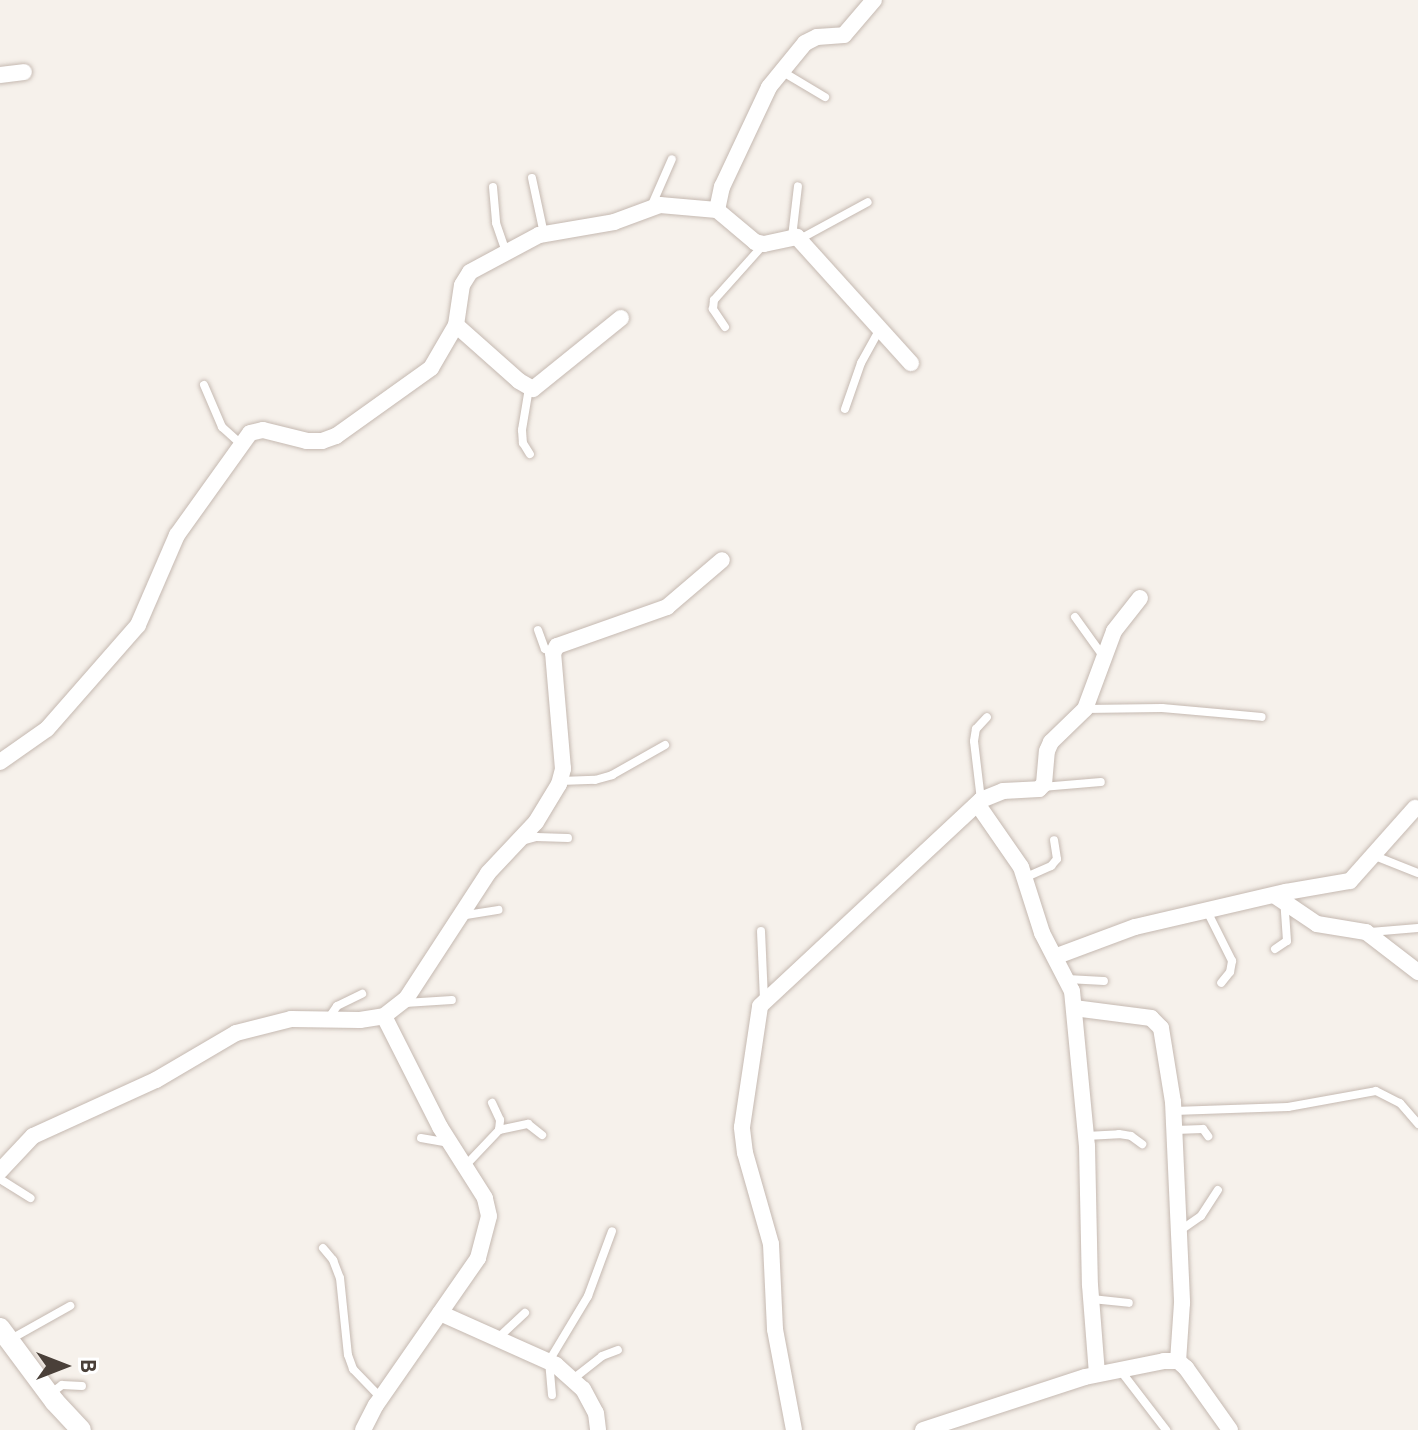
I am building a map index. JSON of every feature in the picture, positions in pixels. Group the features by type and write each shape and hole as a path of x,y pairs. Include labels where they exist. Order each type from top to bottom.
{"street":[{"path":"717,210 722,187 769,87 805,43 817,37 844,35 874,0"},
{"path":"0,75 24,72"},
{"path":"0,762 47,729 138,625 177,535 199,509 250,433 263,430 307,441 322,441 336,436 431,368 456,325 465,277 544,234 614,222 650,208 717,210 755,242 764,244 796,238 911,363"},
{"path":"456,325 529,388 538,388 552,372 621,318"},
{"path":"0,1171 33,1136 156,1080 236,1033 291,1019 360,1020 384,1016 401,1003 488,873 520,841 560,781 563,751 553,653 557,646 667,607 722,560"},
{"path":"794,1430 775,1329 775,1274 771,1244 745,1153 742,1127 742,1109 764,999 980,802 992,794 1041,787 1051,742 1085,709 1114,631 1140,598"},
{"path":"980,802 1013,852 1042,933 1067,979 1074,1008 1086,1136 1097,1374"},
{"path":"1057,956 1135,927 1350,881 1415,808"},
{"path":"1278,898 1317,924 1366,932 1418,972"},
{"path":"1074,1008 1156,1020 1161,1028 1174,1130 1182,1303 1178,1361 1230,1430"},
{"path":"363,1430 381,1398 478,1258 489,1216 485,1198 451,1143 384,1016"},
{"path":"440,1313 549,1361 583,1389 596,1413 598,1430"},
{"path":"5,1334 49,1394 81,1430"},
{"path":"923,1430 1097,1374 1178,1361"}],"lane":[{"path":"783,72 825,97"},
{"path":"650,208 672,159"},
{"path":"532,178 544,234"},
{"path":"798,186 796,238 868,202"},
{"path":"493,187 496,223 506,252"},
{"path":"725,327 713,309 714,300 764,244"},
{"path":"845,409 861,363 880,328"},
{"path":"204,385 222,427 241,444"},
{"path":"529,388 522,430 523,443 530,454"},
{"path":"1075,617 1103,656"},
{"path":"538,630 545,649 553,653"},
{"path":"1085,709 1162,708 1262,717"},
{"path":"980,802 974,741 976,729 987,717"},
{"path":"560,781 595,780 612,775 665,745"},
{"path":"1041,787 1101,782"},
{"path":"520,841 536,837 568,838"},
{"path":"1024,878 1051,866 1057,859 1054,840"},
{"path":"1375,856 1418,873"},
{"path":"1275,949 1287,941 1278,898"},
{"path":"460,916 499,910"},
{"path":"1207,910 1232,961 1230,972 1221,983"},
{"path":"1366,932 1418,928"},
{"path":"761,931 764,999"},
{"path":"1067,979 1104,981"},
{"path":"327,1020 337,1006 362,994"},
{"path":"401,1003 452,1000"},
{"path":"1173,1111 1288,1107 1376,1091 1400,1103 1418,1124"},
{"path":"492,1103 500,1120 499,1130"},
{"path":"465,1166 499,1130 528,1124 542,1135"},
{"path":"1174,1130 1203,1129 1208,1136"},
{"path":"1086,1136 1119,1134 1131,1136 1142,1144"},
{"path":"421,1138 451,1143"},
{"path":"0,1179 30,1198"},
{"path":"1178,1232 1201,1216 1218,1190"},
{"path":"552,1395 549,1361 588,1296 612,1231"},
{"path":"323,1248 333,1260 340,1278 348,1355 353,1369 381,1398"},
{"path":"1092,1299 1129,1303"},
{"path":"5,1334 70,1306"},
{"path":"498,1338 525,1313"},
{"path":"572,1380 602,1356 618,1350"},
{"path":"1120,1370 1166,1430"},
{"path":"49,1394 62,1385 82,1386"}]}
